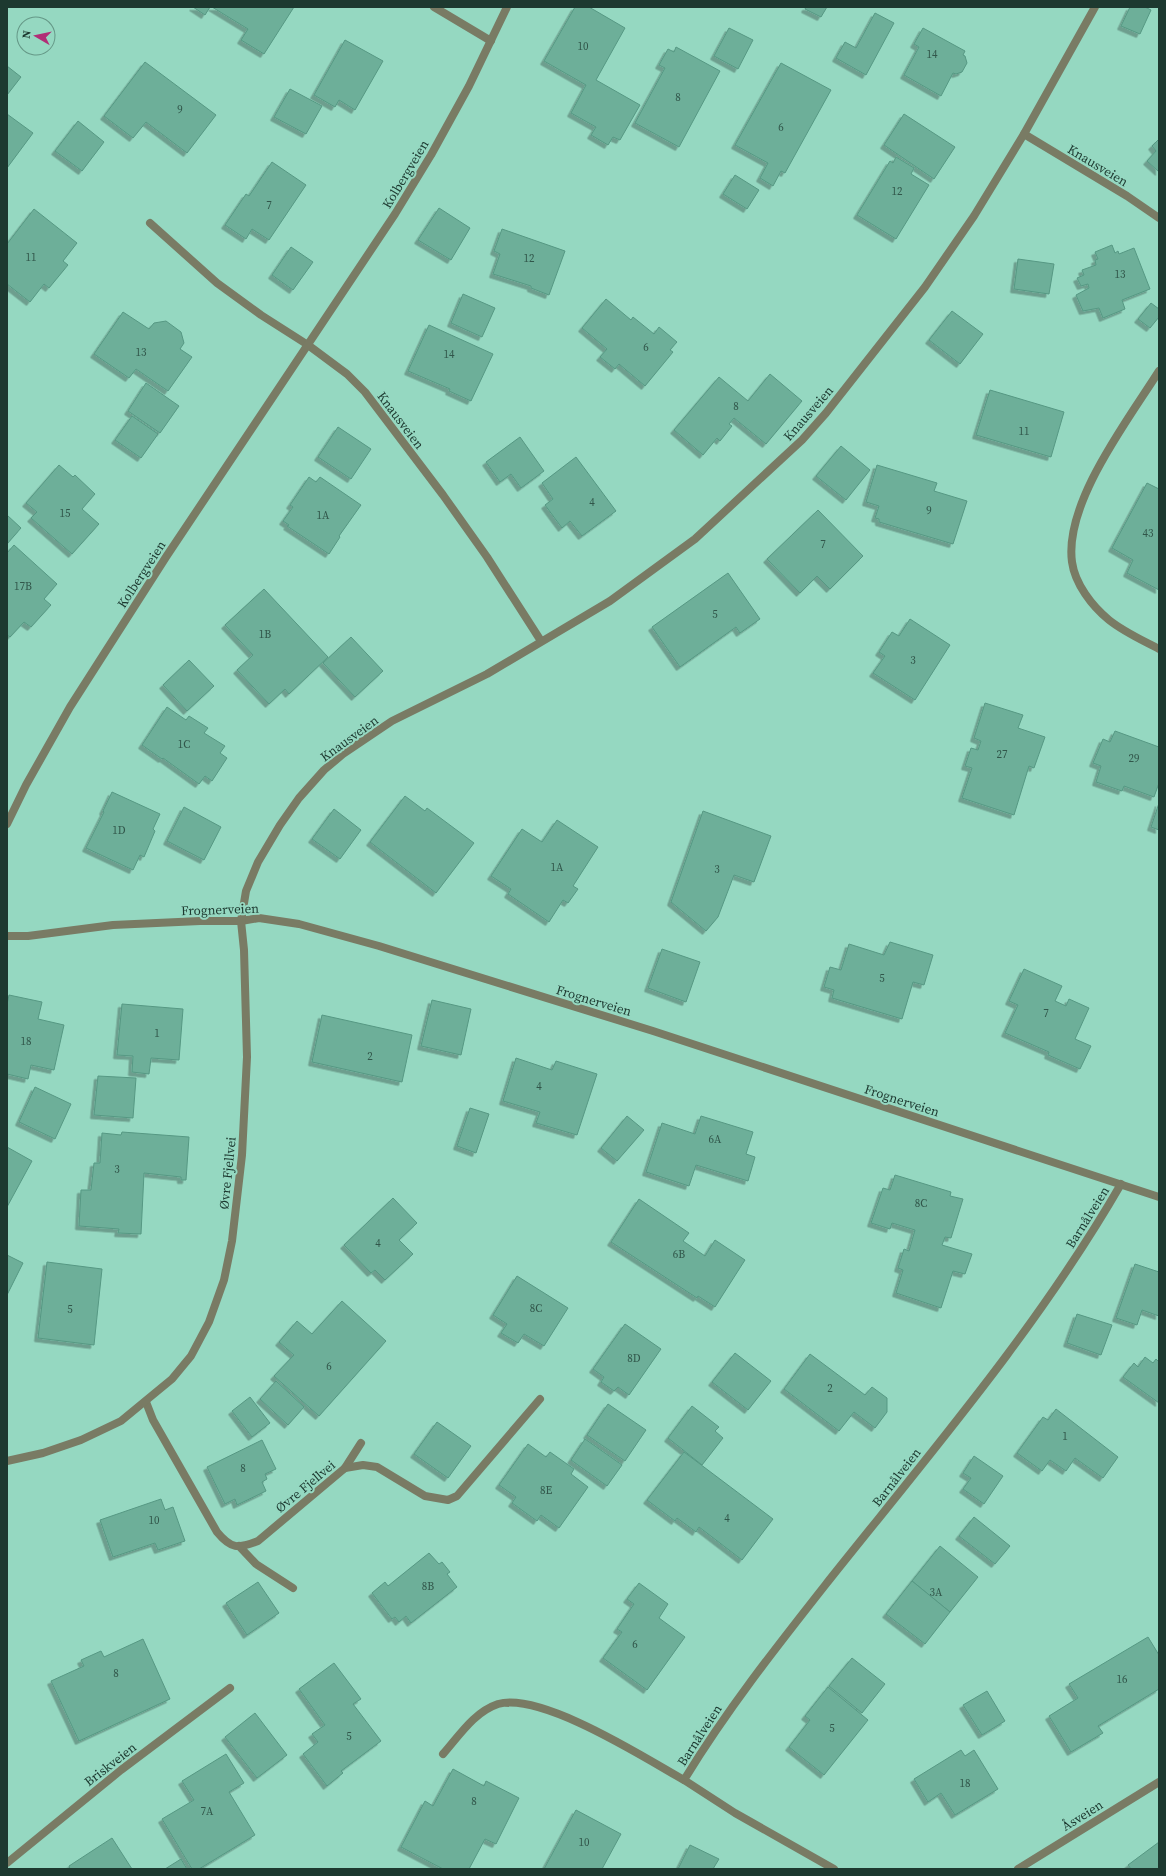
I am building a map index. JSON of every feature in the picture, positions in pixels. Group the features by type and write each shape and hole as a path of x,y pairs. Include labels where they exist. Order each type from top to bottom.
{"street":[{"path":"434,7 491,41"},
{"name":"Kolbergveien","path":"7,824 26,784 70,707 166,557 395,214 431,155 469,86 507,7"},
{"name":"Knausveien","path":"240,921 246,891 258,862 280,825 296,803 324,770 343,754 392,721 487,674 610,601 695,539 802,440 826,413 925,287 974,216 1024,134 1095,7"},
{"name":"Knausveien","path":"1024,134 1127,196 1159,218"},
{"path":"150,223 217,283 261,315 308,346"},
{"name":"Knausveien","path":"308,346 347,374 365,392 474,539 541,641"},
{"path":"1159,371 1103,460 1082,500 1074,525 1072,561 1077,578 1086,596 1109,620 1125,631 1159,649"},
{"name":"Frognerveien","path":"7,936 28,936 113,925 240,921 259,918 299,924 387,949 653,1031 1159,1197"},
{"name":"Øvre Fjellvei","path":"7,1461 43,1453 81,1440 121,1421 146,1402 172,1379 191,1356 209,1322 224,1280 232,1241 242,1155 247,1057 244,950 240,921"},
{"name":"Barnålveien","path":"684,1780 714,1731 756,1672 974,1397 1061,1281 1121,1184"},
{"name":"Øvre Fjellvei","path":"239,1546 244,1546 258,1541 345,1468 363,1465 377,1467 425,1496 448,1500 457,1496 540,1399"},
{"path":"146,1402 153,1420 217,1532 225,1542 239,1546 256,1564 293,1588"},
{"path":"345,1468 361,1443"},
{"name":"Briskveien","path":"7,1863 121,1770 230,1688"},
{"name":"Barnålveien","path":"443,1754 478,1714 497,1705 509,1702 532,1705 564,1716 625,1747 684,1780 735,1813 834,1869"},
{"name":"Åsveien","path":"1018,1869 1159,1782"}],"building":[{"path":"193,7 210,7 205,15"},
{"path":"212,7 294,7 264,54 241,40 248,29"},
{"path":"575,7 589,7 625,28 596,80 640,105 620,140 613,137 608,145 591,135 596,127 571,113 586,85 544,61"},
{"path":"806,7 827,7 821,17 805,9"},
{"path":"1130,7 1145,7 1151,10 1140,34 1121,26"},
{"path":"875,13 894,23 866,75 836,58 845,42 856,48"},
{"path":"729,28 753,40 738,69 714,56"},
{"path":"923,28 965,51 963,55 965,56 967,63 962,72 956,74 953,73 941,96 904,75 919,47 914,44"},
{"path":"345,40 383,61 355,110 339,100 335,107 314,95"},
{"path":"676,47 720,71 679,147 635,123 665,68 659,65 668,49 674,52"},
{"path":"145,62 216,115 187,153 146,122 133,138 104,116"},
{"path":"781,63 831,90 785,173 781,171 773,186 760,178 768,163 735,145"},
{"path":"7,66 21,77 7,95"},
{"path":"290,89 322,106 306,134 274,117"},
{"path":"7,114 33,133 7,168"},
{"path":"904,114 955,147 934,179 884,145"},
{"path":"78,121 104,142 82,171 55,151"},
{"path":"1159,139 1159,172 1147,161 1156,151 1152,146"},
{"path":"896,157 914,168 911,174 929,185 896,239 857,215 890,161 893,163"},
{"path":"272,162 306,185 269,240 252,229 246,239 225,225 246,194 249,196"},
{"path":"735,175 759,190 747,209 723,194"},
{"path":"439,208 470,228 451,260 418,240"},
{"path":"34,209 77,243 63,261 68,265 49,288 44,284 30,302 7,284 7,244"},
{"path":"502,229 565,251 549,295 531,288 531,286 493,274 500,254 494,251"},
{"path":"1112,245 1115,253 1118,251 1119,254 1134,248 1150,289 1122,300 1125,309 1103,318 1099,308 1083,311 1076,295 1089,288 1088,284 1081,286 1077,278 1084,275 1082,270 1096,265 1095,260 1098,259 1095,252"},
{"path":"291,247 313,262 293,290 272,275"},
{"path":"1018,259 1054,264 1049,294 1014,289"},
{"path":"463,294 495,308 482,337 451,323"},
{"path":"606,299 631,320 633,317 654,334 659,327 677,342 670,350 673,352 645,386 619,364 615,369 600,357 607,349 582,328"},
{"path":"1151,303 1159,309 1159,317 1150,328 1138,319"},
{"path":"952,311 983,334 960,364 929,340"},
{"path":"123,312 149,329 154,323 166,321 181,332 184,343 180,349 192,357 168,391 136,369 129,378 94,354"},
{"path":"429,325 493,354 471,401 449,391 450,389 408,371"},
{"path":"770,374 802,401 766,444 734,418 729,424 732,426 720,441 717,438 703,455 674,430 719,377 748,401"},
{"path":"146,383 179,406 160,433 128,411"},
{"path":"990,390 1064,412 1051,457 976,435"},
{"path":"132,416 158,434 141,458 115,440"},
{"path":"338,427 371,449 351,479 318,457"},
{"path":"520,437 544,471 521,488 511,474 500,482 486,462"},
{"path":"841,446 870,470 846,500 816,476"},
{"path":"576,457 616,511 582,536 570,521 562,528 545,505 553,499 542,483"},
{"path":"59,465 73,477 75,475 95,494 82,509 99,524 72,554 31,518 37,512 26,503"},
{"path":"877,465 937,483 934,491 967,501 953,544 879,522 879,519 875,518 879,506 866,502"},
{"path":"309,477 316,482 320,477 361,505 339,536 340,537 329,554 287,526 289,525 283,521 293,507 290,505"},
{"path":"1147,483 1159,489 1159,590 1127,573 1133,560 1112,548"},
{"path":"818,510 863,556 830,589 817,576 800,593 767,559"},
{"path":"7,515 21,528 7,544"},
{"path":"14,545 57,584 44,599 51,605 31,627 24,622 10,637 7,635 7,553"},
{"path":"728,573 760,619 740,633 736,627 680,667 652,627"},
{"path":"264,589 328,657 289,694 285,689 269,704 237,670 253,655 225,625"},
{"path":"910,619 950,645 915,700 873,673 885,656 879,652 892,632 899,636"},
{"path":"351,637 383,671 355,697 323,663"},
{"path":"189,660 214,686 187,711 163,685"},
{"path":"985,703 1023,715 1018,728 1045,737 1034,768 1029,766 1014,815 962,798 972,768 965,766 971,748 978,750 981,741 974,738"},
{"path":"167,707 186,720 189,716 208,728 204,733 225,746 220,753 227,758 212,781 205,776 199,784 142,745"},
{"path":"1115,731 1159,747 1159,783 1154,797 1124,786 1122,791 1096,782 1101,766 1093,763 1103,739 1110,742"},
{"path":"112,792 160,814 153,829 155,831 144,857 140,855 133,870 86,848"},
{"path":"405,796 425,811 427,808 474,843 436,893 370,842"},
{"path":"1159,803 1159,830 1151,827"},
{"path":"184,807 221,827 204,860 167,841"},
{"path":"334,809 361,830 340,859 312,839"},
{"path":"703,811 771,836 754,882 734,875 718,917 706,931 671,902"},
{"path":"557,820 598,847 573,886 578,889 568,903 563,900 549,922 508,894 511,889 491,876 522,829 542,842"},
{"path":"890,942 933,955 924,985 913,982 902,1019 832,998 834,990 824,987 830,967 841,970 849,944 884,955"},
{"path":"662,949 700,962 686,1002 648,988"},
{"path":"1024,969 1062,986 1055,1001 1066,1006 1069,999 1089,1008 1075,1039 1091,1046 1080,1069 1048,1055 1049,1052 1005,1033 1018,1005 1009,1001"},
{"path":"9,995 42,1002 38,1019 64,1025 54,1070 31,1065 28,1079 7,1074 7,1004"},
{"path":"432,1000 471,1009 461,1055 421,1046"},
{"path":"122,1004 183,1009 179,1060 151,1058 149,1074 132,1072 133,1056 117,1055"},
{"path":"322,1015 412,1035 402,1082 312,1062"},
{"path":"516,1058 552,1070 556,1061 597,1074 577,1135 536,1123 540,1112 503,1101"},
{"path":"98,1076 136,1078 133,1118 94,1115"},
{"path":"35,1087 71,1104 55,1139 19,1122"},
{"path":"470,1108 489,1114 476,1153 457,1146"},
{"path":"627,1116 644,1130 617,1161 601,1148"},
{"path":"701,1116 753,1132 746,1154 755,1157 748,1181 696,1165 689,1186 646,1172 662,1123 695,1134"},
{"path":"122,1132 189,1137 186,1180 181,1180 181,1177 144,1173 141,1234 118,1233 119,1229 79,1226 81,1190 91,1190 94,1163 100,1163 102,1133 121,1135"},
{"path":"7,1147 32,1161 7,1207"},
{"path":"895,1175 951,1192 950,1196 963,1199 951,1238 945,1237 942,1245 972,1254 965,1274 953,1271 941,1308 896,1293 903,1270 898,1268 904,1249 909,1251 915,1230 892,1223 890,1229 871,1223 883,1188 890,1190"},
{"path":"393,1198 417,1223 399,1240 413,1254 385,1280 375,1270 371,1273 344,1245"},
{"path":"639,1199 689,1233 683,1241 705,1256 715,1240 745,1260 715,1307 698,1296 697,1298 611,1242"},
{"path":"7,1255 23,1263 7,1295"},
{"path":"47,1262 102,1269 94,1345 38,1338"},
{"path":"1135,1264 1159,1272 1159,1316 1142,1310 1137,1325 1116,1318"},
{"path":"517,1276 568,1308 544,1346 524,1334 518,1343 501,1333 507,1324 493,1315"},
{"path":"342,1301 386,1341 319,1416 274,1376 294,1355 279,1342 297,1321 312,1334"},
{"path":"1077,1314 1112,1325 1101,1355 1067,1343"},
{"path":"625,1324 661,1349 629,1395 618,1387 614,1391 601,1382 604,1377 593,1369"},
{"path":"735,1353 771,1381 748,1410 712,1382"},
{"path":"810,1354 865,1395 872,1387 887,1398 887,1412 875,1428 854,1412 839,1431 784,1389"},
{"path":"1145,1357 1153,1363 1156,1359 1159,1362 1159,1403 1123,1377 1134,1363 1138,1367"},
{"path":"276,1381 304,1407 288,1425 260,1399"},
{"path":"250,1397 270,1423 252,1437 232,1411"},
{"path":"608,1404 646,1430 625,1461 587,1435"},
{"path":"692,1406 719,1427 715,1431 723,1438 702,1465 668,1438"},
{"path":"1056,1409 1118,1457 1103,1478 1075,1458 1066,1471 1050,1460 1042,1471 1017,1453 1043,1417 1048,1420"},
{"path":"437,1422 471,1446 448,1478 414,1454"},
{"path":"585,1439 622,1465 607,1486 571,1460"},
{"path":"262,1440 276,1469 265,1474 267,1479 262,1482 266,1491 237,1505 235,1499 225,1504 207,1467"},
{"path":"528,1444 546,1457 550,1452 574,1469 571,1474 588,1487 559,1528 541,1515 537,1521 512,1503 516,1497 499,1485"},
{"path":"684,1452 773,1519 742,1560 699,1527 696,1532 677,1518 675,1521 647,1500"},
{"path":"974,1456 1003,1476 984,1504 963,1489 971,1478 963,1473"},
{"path":"161,1499 165,1510 173,1507 185,1541 158,1550 155,1543 113,1557 100,1520"},
{"path":"974,1517 1010,1546 995,1564 959,1536"},
{"path":"940,1546 978,1577 950,1612 912,1581"},
{"path":"429,1553 439,1564 442,1562 450,1572 447,1574 457,1587 411,1623 406,1616 399,1622 395,1617 392,1619 372,1593 385,1582 388,1586"},
{"path":"912,1581 950,1612 925,1644 886,1614"},
{"path":"258,1582 279,1613 247,1635 226,1603"},
{"path":"639,1583 668,1604 659,1618 685,1637 647,1690 603,1658 622,1632 617,1629 634,1604 627,1599"},
{"path":"1148,1637 1159,1655 1159,1689 1098,1726 1103,1733 1071,1752 1049,1716 1078,1698 1069,1684"},
{"path":"143,1639 170,1699 79,1741 51,1681 84,1666 81,1660 101,1651 104,1657"},
{"path":"852,1658 885,1684 862,1713 829,1686"},
{"path":"334,1663 361,1699 353,1704 381,1741 341,1771 343,1773 327,1786 303,1754 318,1742 312,1734 325,1725 299,1689"},
{"path":"828,1687 868,1720 824,1775 789,1747 810,1720 805,1716"},
{"path":"987,1691 1005,1721 982,1735 963,1705"},
{"path":"255,1713 287,1755 257,1778 225,1737"},
{"path":"961,1750 965,1756 974,1750 998,1789 955,1815 941,1793 928,1802 914,1779"},
{"path":"226,1754 244,1783 229,1792 255,1835 199,1869 192,1869 162,1819 194,1800 182,1781"},
{"path":"453,1769 484,1786 486,1781 519,1798 496,1844 485,1839 469,1869 443,1869 401,1847 425,1801 433,1806"},
{"path":"576,1810 621,1834 602,1869 544,1869"},
{"path":"112,1838 132,1869 70,1869 69,1866"},
{"path":"1159,1842 1159,1869 1131,1869 1128,1865"},
{"path":"690,1845 719,1859 713,1869 678,1869"},
{"path":"181,1859 187,1869 165,1869"}]}
